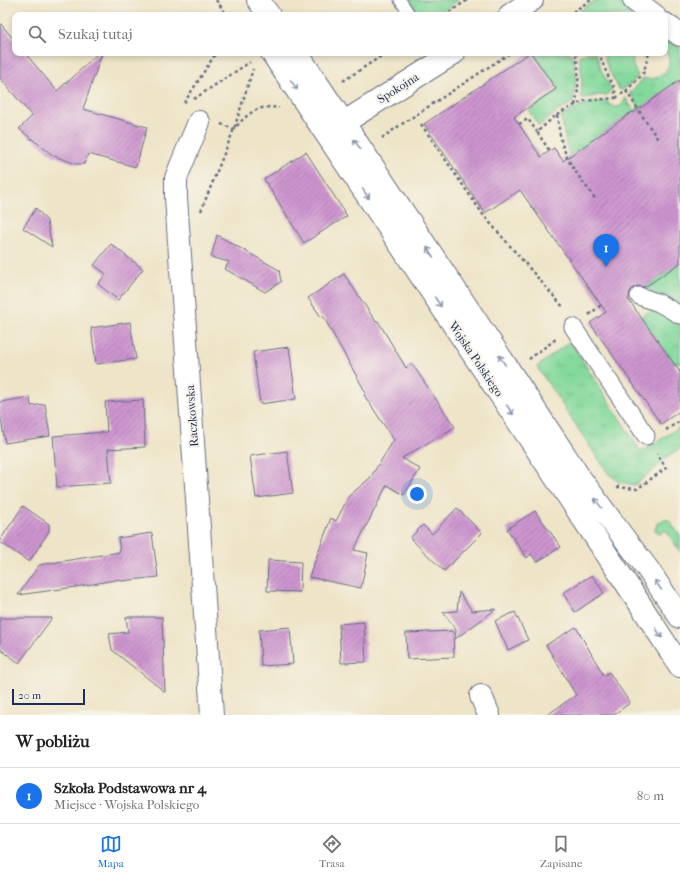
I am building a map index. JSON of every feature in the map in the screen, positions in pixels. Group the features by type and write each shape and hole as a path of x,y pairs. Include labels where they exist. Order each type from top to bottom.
{"street":[{"path":"241,0 248,12"},
{"path":"258,0 267,12"},
{"path":"514,12 532,0"},
{"path":"634,0 650,12"},
{"path":"668,26 680,35"},
{"name":"Wojska Polskiego","path":"299,56 580,478 620,534 647,568 680,617"},
{"name":"Spokojna","path":"343,123 444,56"},
{"name":"Wojska Polskiego","path":"264,59 638,601 680,666"},
{"name":"Raczkowska","path":"207,121 182,163 176,178 176,198 212,715"},
{"path":"639,296 659,303 680,315"},
{"path":"573,327 646,436"}],"lane":[{"path":"400,0 408,12"}],"path":[{"path":"216,0 225,12"},
{"path":"449,12 468,0"},
{"path":"573,12 591,0"},
{"path":"181,107 214,56"},
{"path":"342,81 381,56"},
{"path":"381,138 505,56"},
{"path":"575,105 579,82 576,56"},
{"path":"601,56 604,67 615,89 615,98"},
{"path":"537,132 557,115 575,105 584,101 615,98 626,91 644,74 648,56"},
{"path":"199,215 264,59"},
{"path":"626,91 659,141"},
{"path":"234,129 244,117 255,110 273,107 283,108"},
{"path":"557,115 562,144 566,156 596,200"},
{"path":"519,124 528,119 550,150"},
{"path":"207,121 234,129"},
{"path":"421,124 484,216 564,308"},
{"path":"615,487 637,488 666,468 646,436"}],"green space":[{"path":"408,0 459,0 441,12 417,12"},
{"path":"596,0 616,0 630,12 578,12"},
{"path":"668,42 680,48 680,180 632,112 590,142 640,271 562,160 570,155 567,148 561,117 578,107 594,102 607,101 612,106 618,107 623,104 625,97 634,111 639,107 630,92 643,78 650,79 664,73 668,66"},
{"path":"536,56 572,56 576,74 573,102 558,111 539,126 529,111 559,90"},
{"path":"579,56 597,56 600,68 612,90 607,95 599,95 581,99 582,77"},
{"path":"604,56 634,56 633,64 638,75 634,81 622,90 619,89 608,69"},
{"path":"680,263 680,307 644,288"},
{"path":"654,308 680,324 680,363 673,362 641,317"},
{"path":"570,341 641,452 680,427 680,449 669,455 635,485 619,482 608,473 537,367"},
{"path":"663,520 669,520 680,536 680,552 666,530 660,534 655,530 657,524"}],"building":[{"path":"0,23 12,37 12,56 28,56 57,91 95,56 101,56 83,109 147,127 136,167 88,154 84,164 76,164 54,156 19,129 32,116 0,78"},
{"path":"525,56 533,56 556,89 514,117 541,157 554,148 563,161 680,80 680,263 645,287 638,286 633,288 628,299 680,372 680,411 661,424 590,323 606,312 520,190 485,213 424,124"},
{"path":"306,152 347,216 304,243 264,179"},
{"path":"36,208 47,221 52,247 23,228"},
{"path":"217,235 279,270 281,282 265,292 225,269 229,262 211,257"},
{"path":"111,244 143,269 118,300 98,284 106,274 94,265"},
{"path":"344,274 376,322 378,321 406,368 412,364 455,427 402,458 420,469 404,495 387,485 354,550 368,553 361,588 309,577 331,518 336,521 349,496 370,478 394,440 364,395 366,393 323,316 321,317 308,298"},
{"path":"130,322 136,359 96,364 91,328"},
{"path":"289,347 296,399 260,404 253,352"},
{"path":"30,397 31,406 45,404 50,436 5,443 0,413 0,402"},
{"path":"143,400 145,447 108,449 111,483 57,487 53,436 107,432 105,402"},
{"path":"287,451 293,493 256,498 250,456"},
{"path":"23,506 49,524 49,531 29,562 0,542"},
{"path":"457,508 482,533 444,571 410,538 423,525 432,534"},
{"path":"535,511 561,547 537,562 531,554 527,558 507,529"},
{"path":"152,533 158,577 121,581 120,579 18,595 39,565 120,552 118,538"},
{"path":"268,560 301,562 300,592 267,591"},
{"path":"592,575 604,593 575,612 563,593"},
{"path":"459,592 472,611 496,609 455,639 456,630 443,612 457,611"},
{"path":"515,612 528,640 508,650 495,621"},
{"path":"126,617 162,617 165,692 112,650 109,634 128,632"},
{"path":"0,618 52,618 19,663 0,649"},
{"path":"364,622 366,662 341,663 339,624"},
{"path":"290,627 293,664 261,666 259,630"},
{"path":"576,627 604,676 609,672 630,703 613,715 547,715 576,695 546,645"},
{"path":"453,631 454,657 407,659 406,633"}],"place":[{"name":"Szkoła Podstawowa nr 4","path":"606,267"}]}
